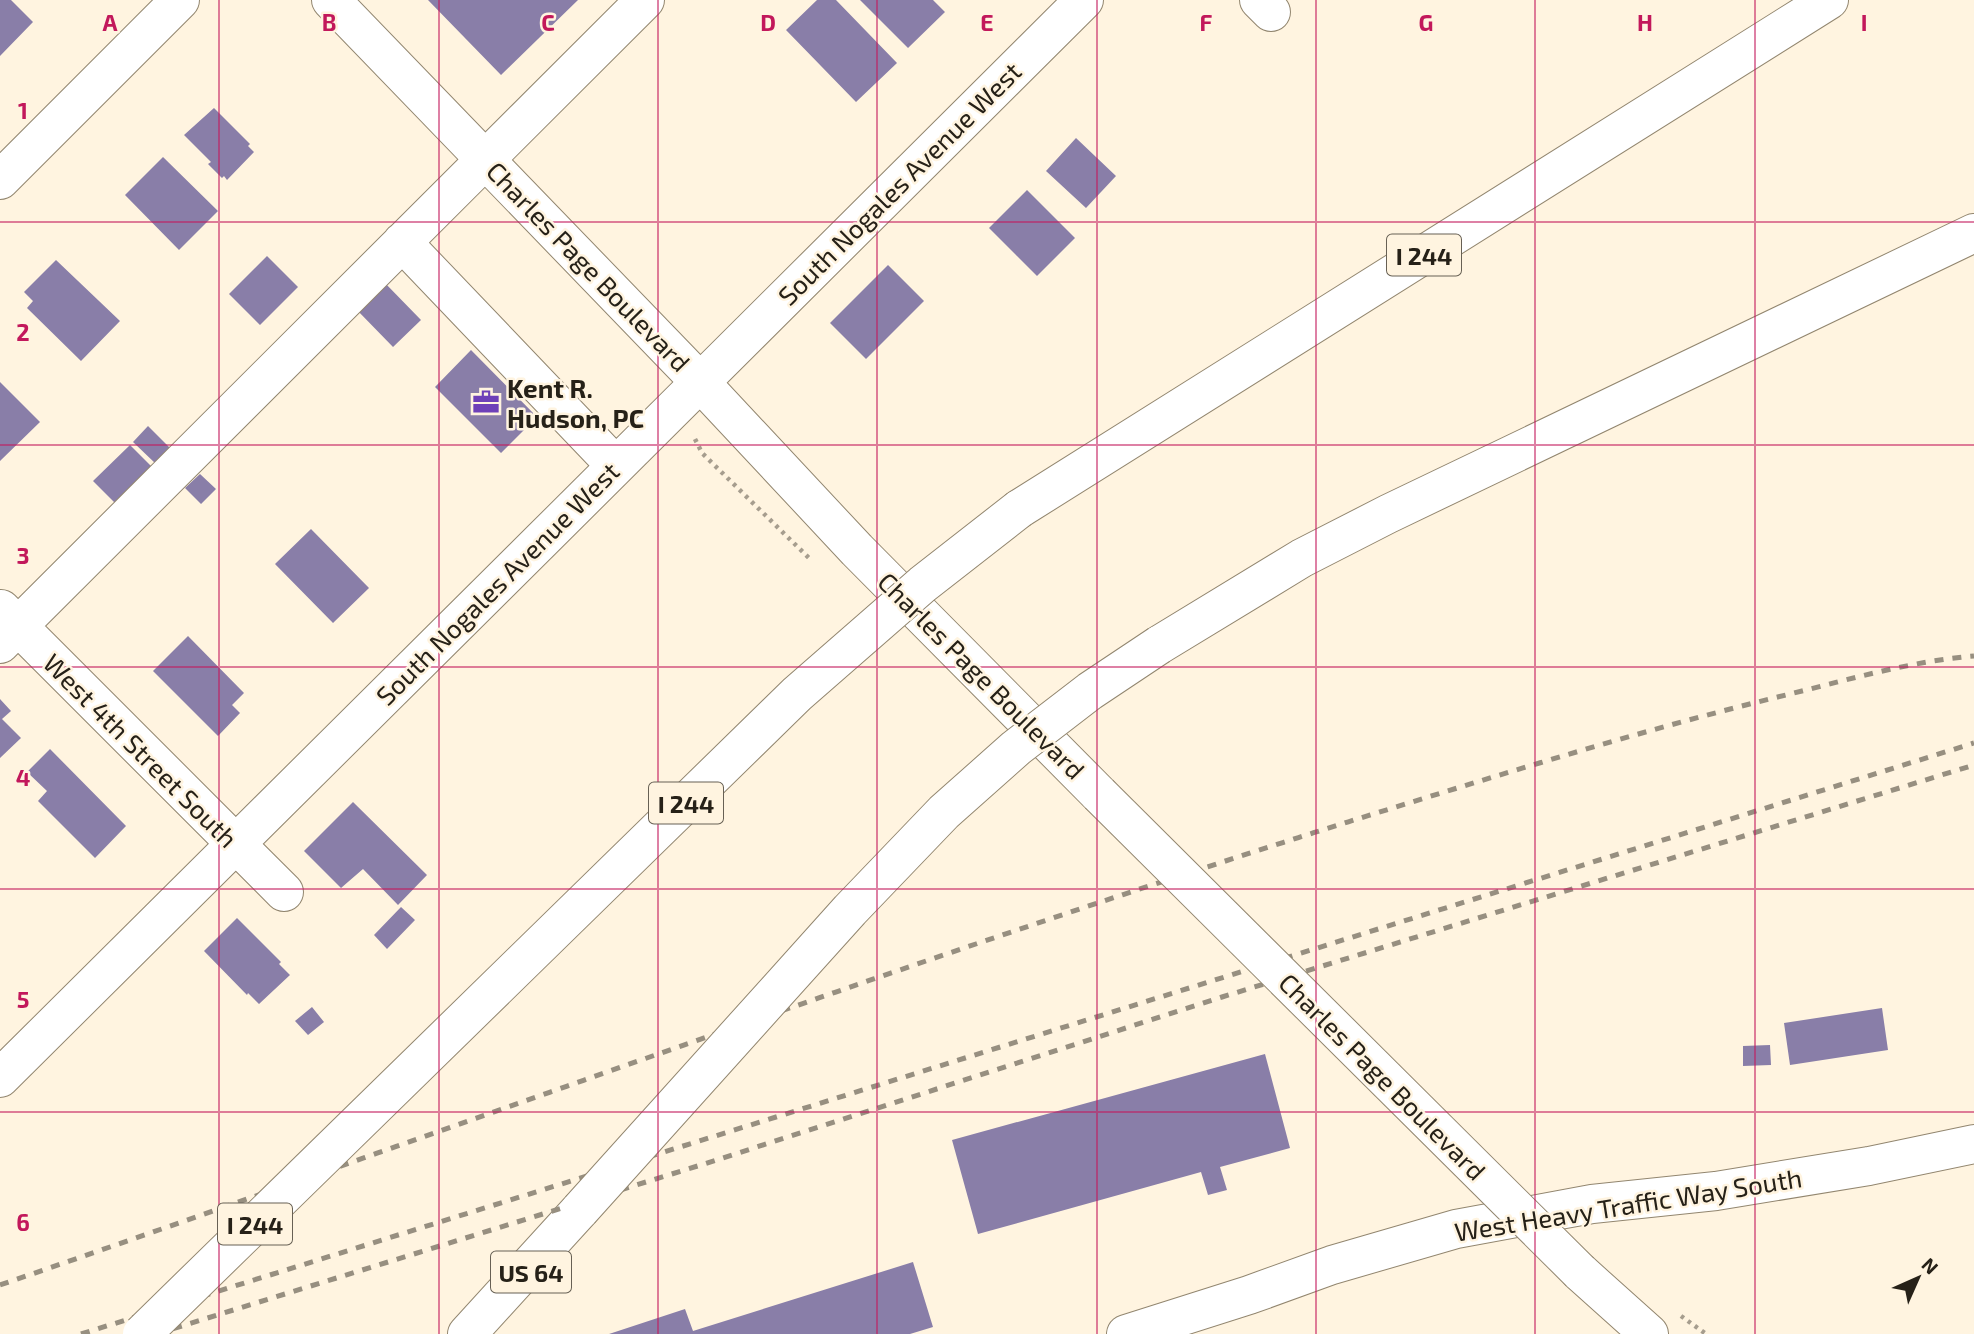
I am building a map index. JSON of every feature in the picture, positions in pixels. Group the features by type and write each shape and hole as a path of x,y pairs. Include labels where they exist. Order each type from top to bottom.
{"main road":[{"path":"0,180 180,0"},
{"name":"Charles Page Boulevard","path":"331,0 699,381 857,550 1580,1272 1649,1334"},
{"path":"6,626 402,242 645,0"},
{"name":"South Nogales Avenue West","path":"0,1078 1084,0"},
{"name":"I 244","path":"142,1334 797,694 923,584 1019,509 1829,0"},
{"path":"467,1334 850,910 944,812 1016,748 1090,691 1159,645 1302,558 1388,514 1974,233"},
{"path":"402,242 615,465"},
{"name":"West 4th Street South","path":"6,626 284,892"},
{"name":"West Heavy Traffic Way South","path":"1126,1334 1332,1265 1456,1229 1592,1204 1716,1191 1974,1144"},
{"name":"US 64","path":"482,1334 580,1210"},
{"path":"1189,1334 1249,1295"}],"building":[{"path":"0,0 11,0 33,22 0,56"},
{"path":"428,0 578,0 501,75"},
{"path":"817,0 836,0 897,63 856,102 786,30"},
{"path":"860,0 933,0 945,12 908,48"},
{"path":"214,108 250,144 248,146 254,152 227,180 208,164 211,162 184,135"},
{"path":"1076,138 1116,176 1086,208 1046,171"},
{"path":"163,157 218,211 179,250 125,195"},
{"path":"1027,190 1075,238 1037,276 989,228"},
{"path":"267,256 298,287 260,325 229,294"},
{"path":"56,260 120,321 81,361 27,308 33,301 24,292"},
{"path":"888,265 924,301 866,359 830,323"},
{"path":"384,282 421,320 393,347 356,309"},
{"name":"Kent R. Hudson, PC","path":"471,350 537,417 501,453 435,387"},
{"path":"0,382 40,422 0,461"},
{"path":"148,426 171,449 156,464 133,442"},
{"path":"130,445 156,471 119,507 93,481"},
{"path":"200,474 216,489 201,504 185,488"},
{"path":"311,529 369,588 333,623 275,564"},
{"path":"188,636 244,693 232,705 240,713 218,736 153,671"},
{"path":"0,699 11,711 2,719 21,738 0,758"},
{"path":"50,749 126,826 95,858 38,801 47,791 27,772"},
{"path":"353,802 427,875 398,905 363,869 341,888 304,851"},
{"path":"401,907 415,920 387,949 374,935"},
{"path":"237,918 281,962 279,964 290,975 259,1004 204,951"},
{"path":"312,1007 324,1022 308,1035 295,1021"},
{"path":"1882,1008 1888,1050 1790,1065 1784,1023"},
{"path":"1770,1045 1771,1065 1743,1066 1743,1046"},
{"path":"1265,1054 1290,1148 1220,1167 1227,1190 1208,1195 1201,1172 978,1234 952,1140"},
{"path":"913,1262 933,1327 910,1334 609,1334 685,1309 693,1331"}],"railway":[{"path":"0,1285 854,986 1370,815 1579,751 1737,707 1905,666 1974,656"},
{"path":"81,1334 1974,743"},
{"path":"156,1334 704,1164 1222,997 1974,765"}],"place":[{"name":"Kent R. Hudson, PC","path":"486,402"}]}
